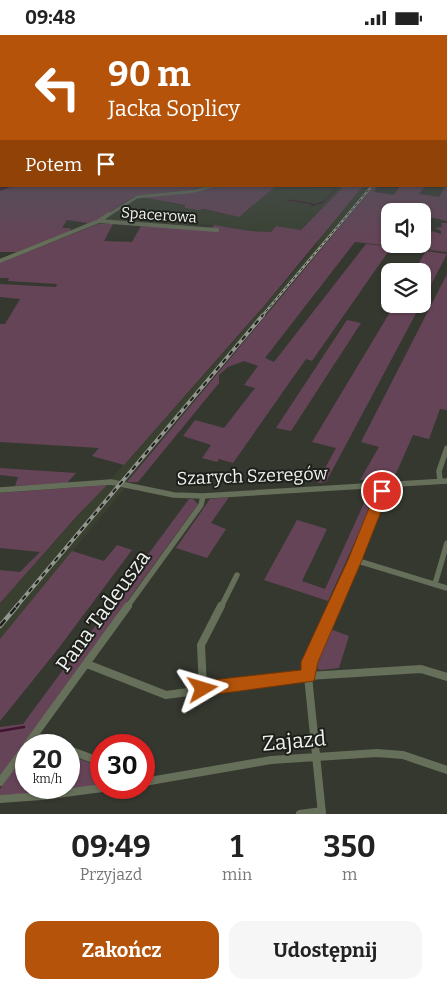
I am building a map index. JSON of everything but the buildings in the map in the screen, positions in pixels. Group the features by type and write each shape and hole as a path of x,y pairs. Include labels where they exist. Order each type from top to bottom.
{"street":[{"name":"Spacerowa","path":"0,261 99,221 136,197 195,191 209,187"},
{"name":"Spacerowa","path":"99,221 217,230"},
{"path":"444,481 439,471 447,448"},
{"name":"Szarych Szeregów","path":"0,490 111,482 168,494 203,496 444,481"},
{"path":"300,814 322,813 308,676 310,662 382,494 381,485"},
{"name":"Pana Tadeusza","path":"36,734 88,664 201,505 203,496"},
{"path":"435,584 447,543"},
{"path":"355,560 447,588"},
{"path":"203,689 200,645 237,575"},
{"path":"88,664 166,695 308,676 421,669 447,677"},
{"name":"Zajazd","path":"155,780 271,760 317,756 397,754 447,770"},
{"name":"Pana Tadeusza","path":"0,782 15,762"},
{"path":"0,799 90,790"}],"shaded area":[{"path":"0,187 202,187 135,196 96,221 75,229 88,223 67,220 62,228 71,228 70,231 17,252 0,252"},
{"path":"212,187 275,187 239,217 204,209 185,208 185,205 141,197 198,191"},
{"path":"275,187 342,188 301,230 276,226 271,232 250,231 214,225 189,224 187,226 109,220 107,218 141,197 239,217"},
{"path":"336,187 362,187 264,306 124,465 92,456 99,448 0,442 0,324 5,324 20,299 0,297 0,284 56,287 57,284 8,281 9,278 0,278 0,263 98,224 113,224 104,241 132,242 141,226 211,229 214,225 250,231 271,232 276,226 301,230 342,188"},
{"path":"362,187 373,187 150,453 128,480 125,488 0,639 0,603 229,347 316,246 318,239"},
{"path":"373,187 377,187 374,192 394,195 399,187 424,187 419,194 439,197 445,187 447,187 447,221 431,218 431,203 381,203 381,245 355,242 265,358 274,362 366,244 381,246 381,253 387,253 312,361 306,359 233,463 219,459 217,462 202,458 211,445 183,436 195,420 224,428 255,388 244,385 258,366 244,361 228,367 219,375 219,383 138,482 127,482"},
{"path":"441,223 447,223 447,252 431,250 431,231 441,234 441,231 435,228 442,227"},
{"path":"431,252 447,254 431,285 431,263 419,263 425,253"},
{"path":"447,274 447,410 440,409 429,439 413,435 394,478 360,480 379,447 361,442 427,313 431,313 431,305"},
{"path":"390,313 416,313 326,482 317,483 336,448 312,442"},
{"path":"347,320 361,323 291,431 276,428"},
{"path":"0,468 76,473 67,483 15,486 18,477 0,475"},
{"path":"107,485 0,603 0,570 20,572 40,552 0,548 0,493"},
{"path":"370,490 376,495 328,601 264,580 297,520 327,529 302,581 325,589"},
{"path":"229,497 211,523 226,529 207,558 176,548 210,499"},
{"path":"189,499 193,499 198,504 31,734 15,734 15,755 0,776 0,727 23,724"},
{"path":"117,545 132,550 58,649 0,721 0,639 72,551 104,561"},
{"path":"330,629 349,636 339,668 321,670 315,668 313,664"},
{"path":"80,759 90,763 90,786 80,788"},
{"path":"15,768 15,794 0,795 0,789"}],"waterway":[{"path":"0,189 5,187"},
{"path":"311,206 323,202 336,189"},
{"path":"288,200 294,201"},
{"path":"295,201 313,204"},
{"path":"0,731 24,727"}],"railway":[{"path":"262,316 371,187"},
{"path":"16,607 263,315"},
{"path":"0,626 17,606"}],"route":[{"path":"203,689 308,676 310,662 355,560 382,491"}]}
